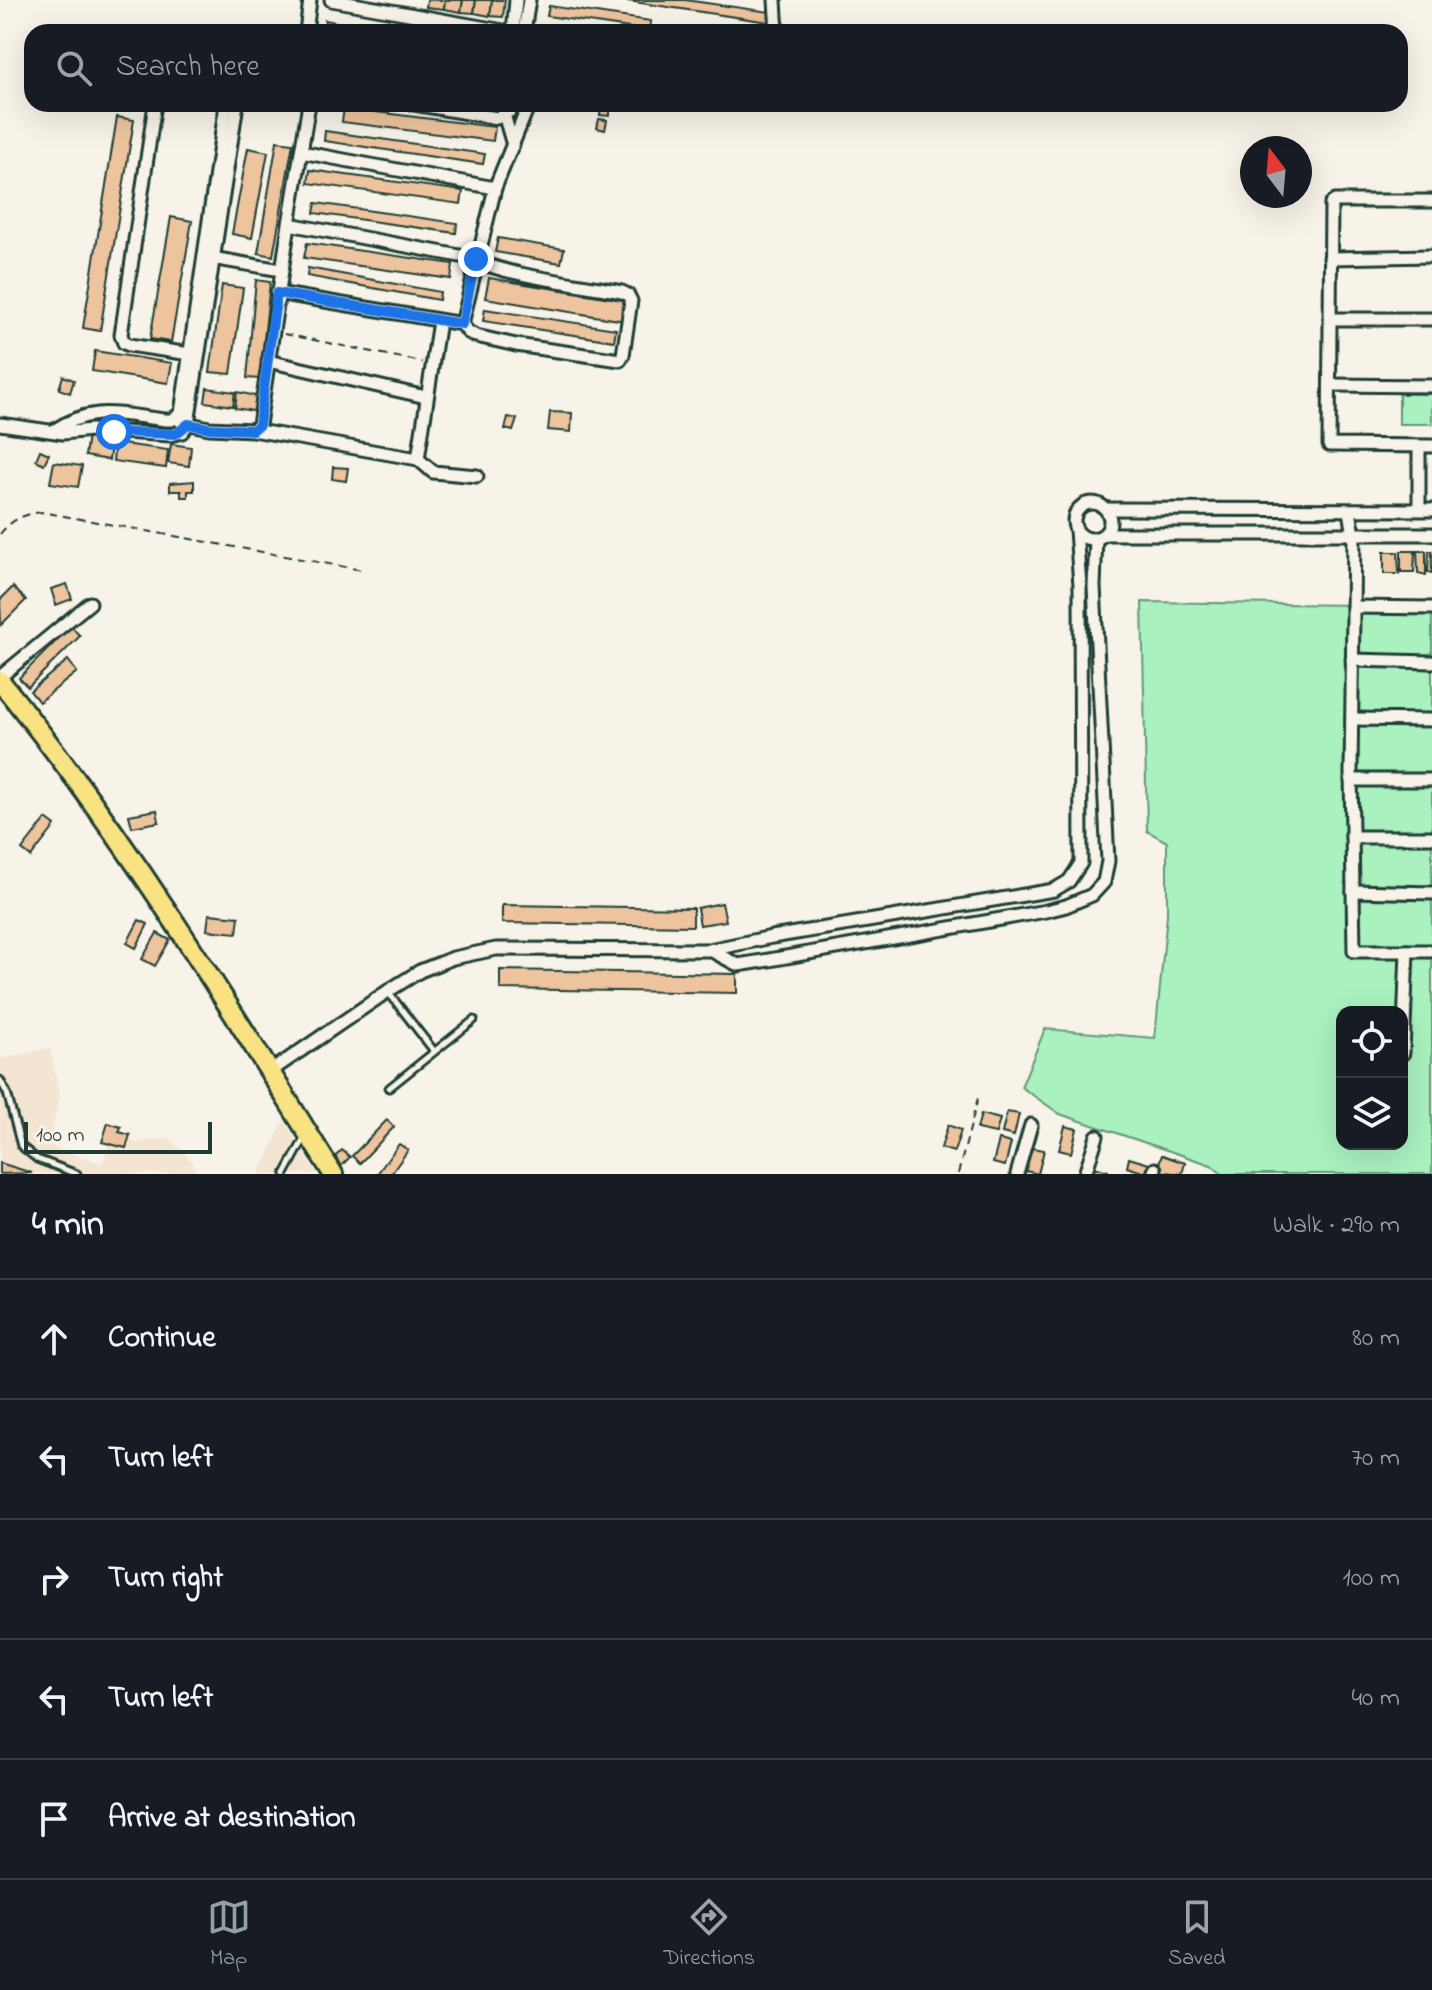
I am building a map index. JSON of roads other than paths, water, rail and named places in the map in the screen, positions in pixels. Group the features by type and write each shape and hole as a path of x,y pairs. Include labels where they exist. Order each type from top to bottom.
{"main road":[{"path":"0,679 61,757 216,984 333,1174"}],"street":[{"path":"307,24 310,0"},
{"path":"331,0 466,24"},
{"path":"512,24 516,0"},
{"path":"525,24 529,0"},
{"path":"775,0 776,24"},
{"path":"154,112 121,335 124,343 129,345 190,354"},
{"path":"0,424 53,431 68,428 170,435 182,432 188,424 225,112"},
{"path":"172,420 181,413 236,112"},
{"path":"253,430 259,425 271,331 308,112"},
{"path":"461,112 497,118 499,112"},
{"path":"502,112 513,145"},
{"path":"462,324 495,188 526,112"},
{"path":"301,152 495,188"},
{"path":"1432,201 1335,201 1331,204 1329,445 1426,446 1427,509 1432,520"},
{"path":"277,293 462,324 476,336 516,345 616,361 623,355 631,301 628,295 522,274 482,264 476,259 289,224"},
{"path":"1330,258 1432,256"},
{"path":"209,257 281,270"},
{"path":"1330,319 1432,319"},
{"path":"418,459 439,321"},
{"path":"268,361 426,397"},
{"path":"1330,385 1432,386"},
{"path":"68,428 97,412 172,420 209,428 253,430 418,459 433,472 477,476"},
{"path":"271,1071 420,971 453,958 496,949 709,950 1054,890 1069,881 1081,863 1080,586 1074,519 1082,505 1093,503 1106,509 1427,509"},
{"path":"709,950 738,965 1046,911 1092,895 1104,882 1108,861 1094,586 1102,536 1110,522 1106,509"},
{"path":"1350,511 1354,535 1351,780 1354,951 1432,951"},
{"path":"1076,530 1085,537 1432,534"},
{"path":"0,679 90,603"},
{"path":"1353,607 1432,608"},
{"path":"1352,660 1432,662"},
{"path":"1352,719 1432,720"},
{"path":"1351,780 1432,780"},
{"path":"1352,837 1432,837"},
{"path":"1353,891 1432,893"},
{"path":"1405,1006 1407,951"},
{"path":"1017,1174 1031,1125"},
{"path":"1085,1174 1097,1136"}],"lane":[{"path":"388,991 434,1051"},
{"path":"389,1088 474,1020"},
{"path":"0,1080 5,1086 21,1146 37,1159 77,1174"},
{"path":"285,1174 307,1132"}]}
